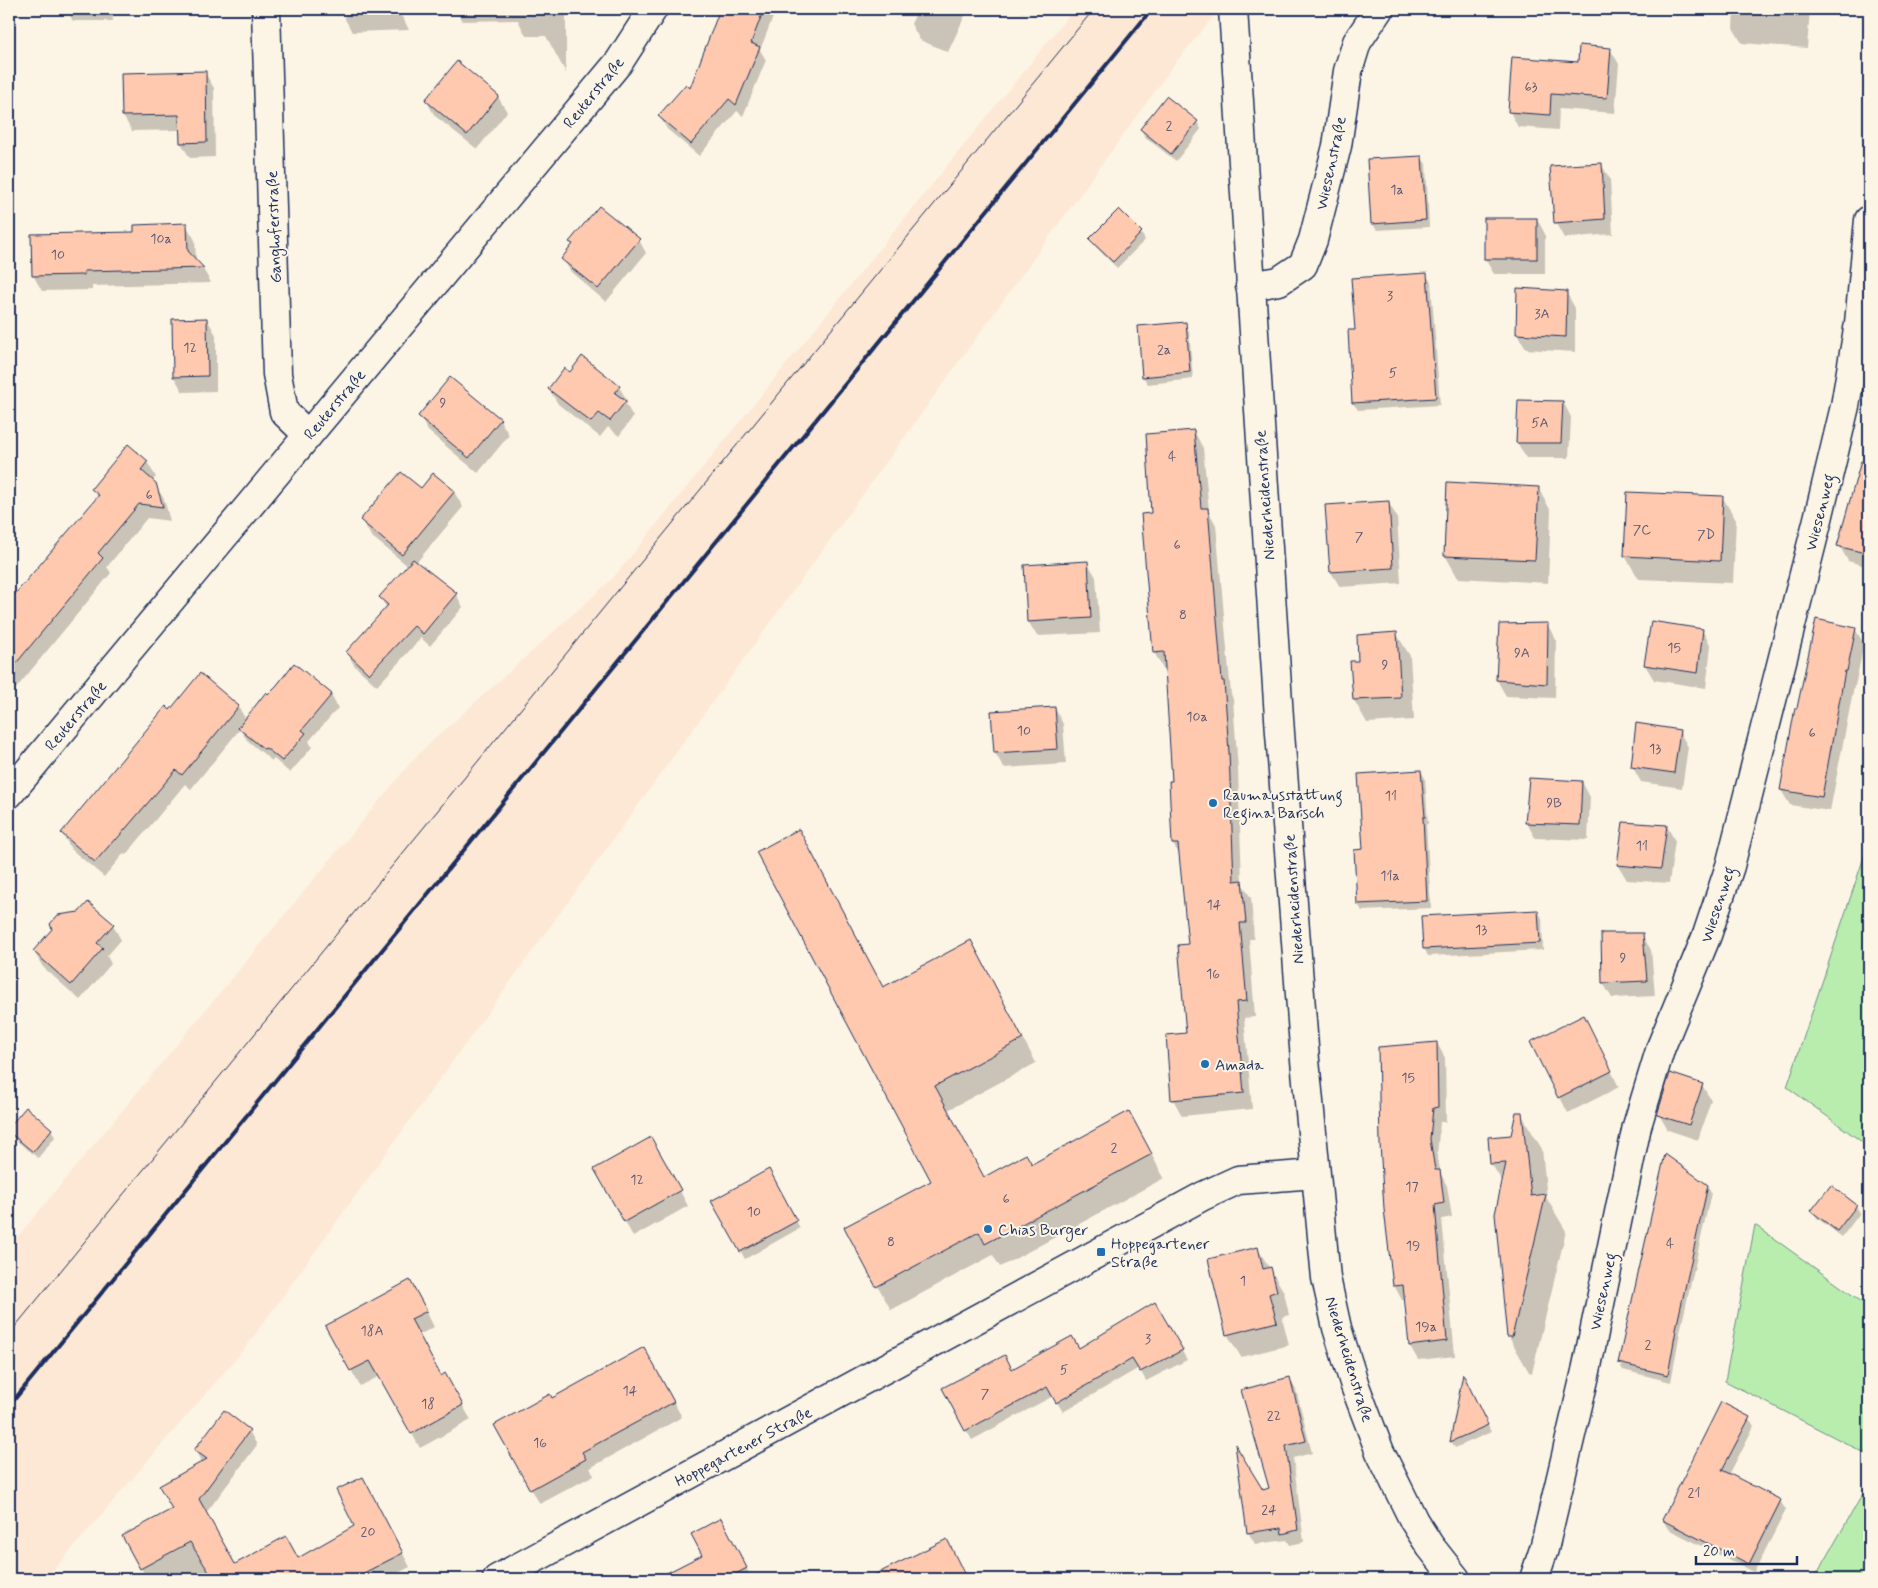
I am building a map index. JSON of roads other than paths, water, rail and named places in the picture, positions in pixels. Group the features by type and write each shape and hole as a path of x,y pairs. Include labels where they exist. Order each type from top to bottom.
{"street":[{"name":"Ganghoferstraße","path":"266,9 277,374 284,412 308,435"},
{"name":"Reuterstraße","path":"9,794 619,62 653,9"},
{"name":"Niederheidenstraße","path":"1233,9 1282,753 1305,1060 1326,1278 1337,1328 1355,1386 1380,1452 1414,1521 1430,1546 1456,1579"},
{"name":"Wiesenstraße","path":"1250,286 1279,281 1303,266 1313,240 1336,146 1348,71 1358,42 1379,9"},
{"name":"Wiesenweg","path":"1534,1579 1544,1549 1586,1371 1637,1126 1661,1047 1707,935 1730,866 1818,519 1845,406 1859,323 1869,220"},
{"name":"Hoppegartener Straße","path":"497,1579 1203,1196 1238,1180 1315,1174"}],"tram line":[{"path":"9,1334 1094,9"}],"railway":[{"path":"9,1406 1152,9"}],"place":[{"name":"Raumausstattung Regina Barsch","path":"1213,803"},
{"name":"Amada","path":"1205,1064"},
{"name":"Chias Burger","path":"988,1229"},
{"name":"Hoppegartener Straße","path":"1101,1252"}]}
